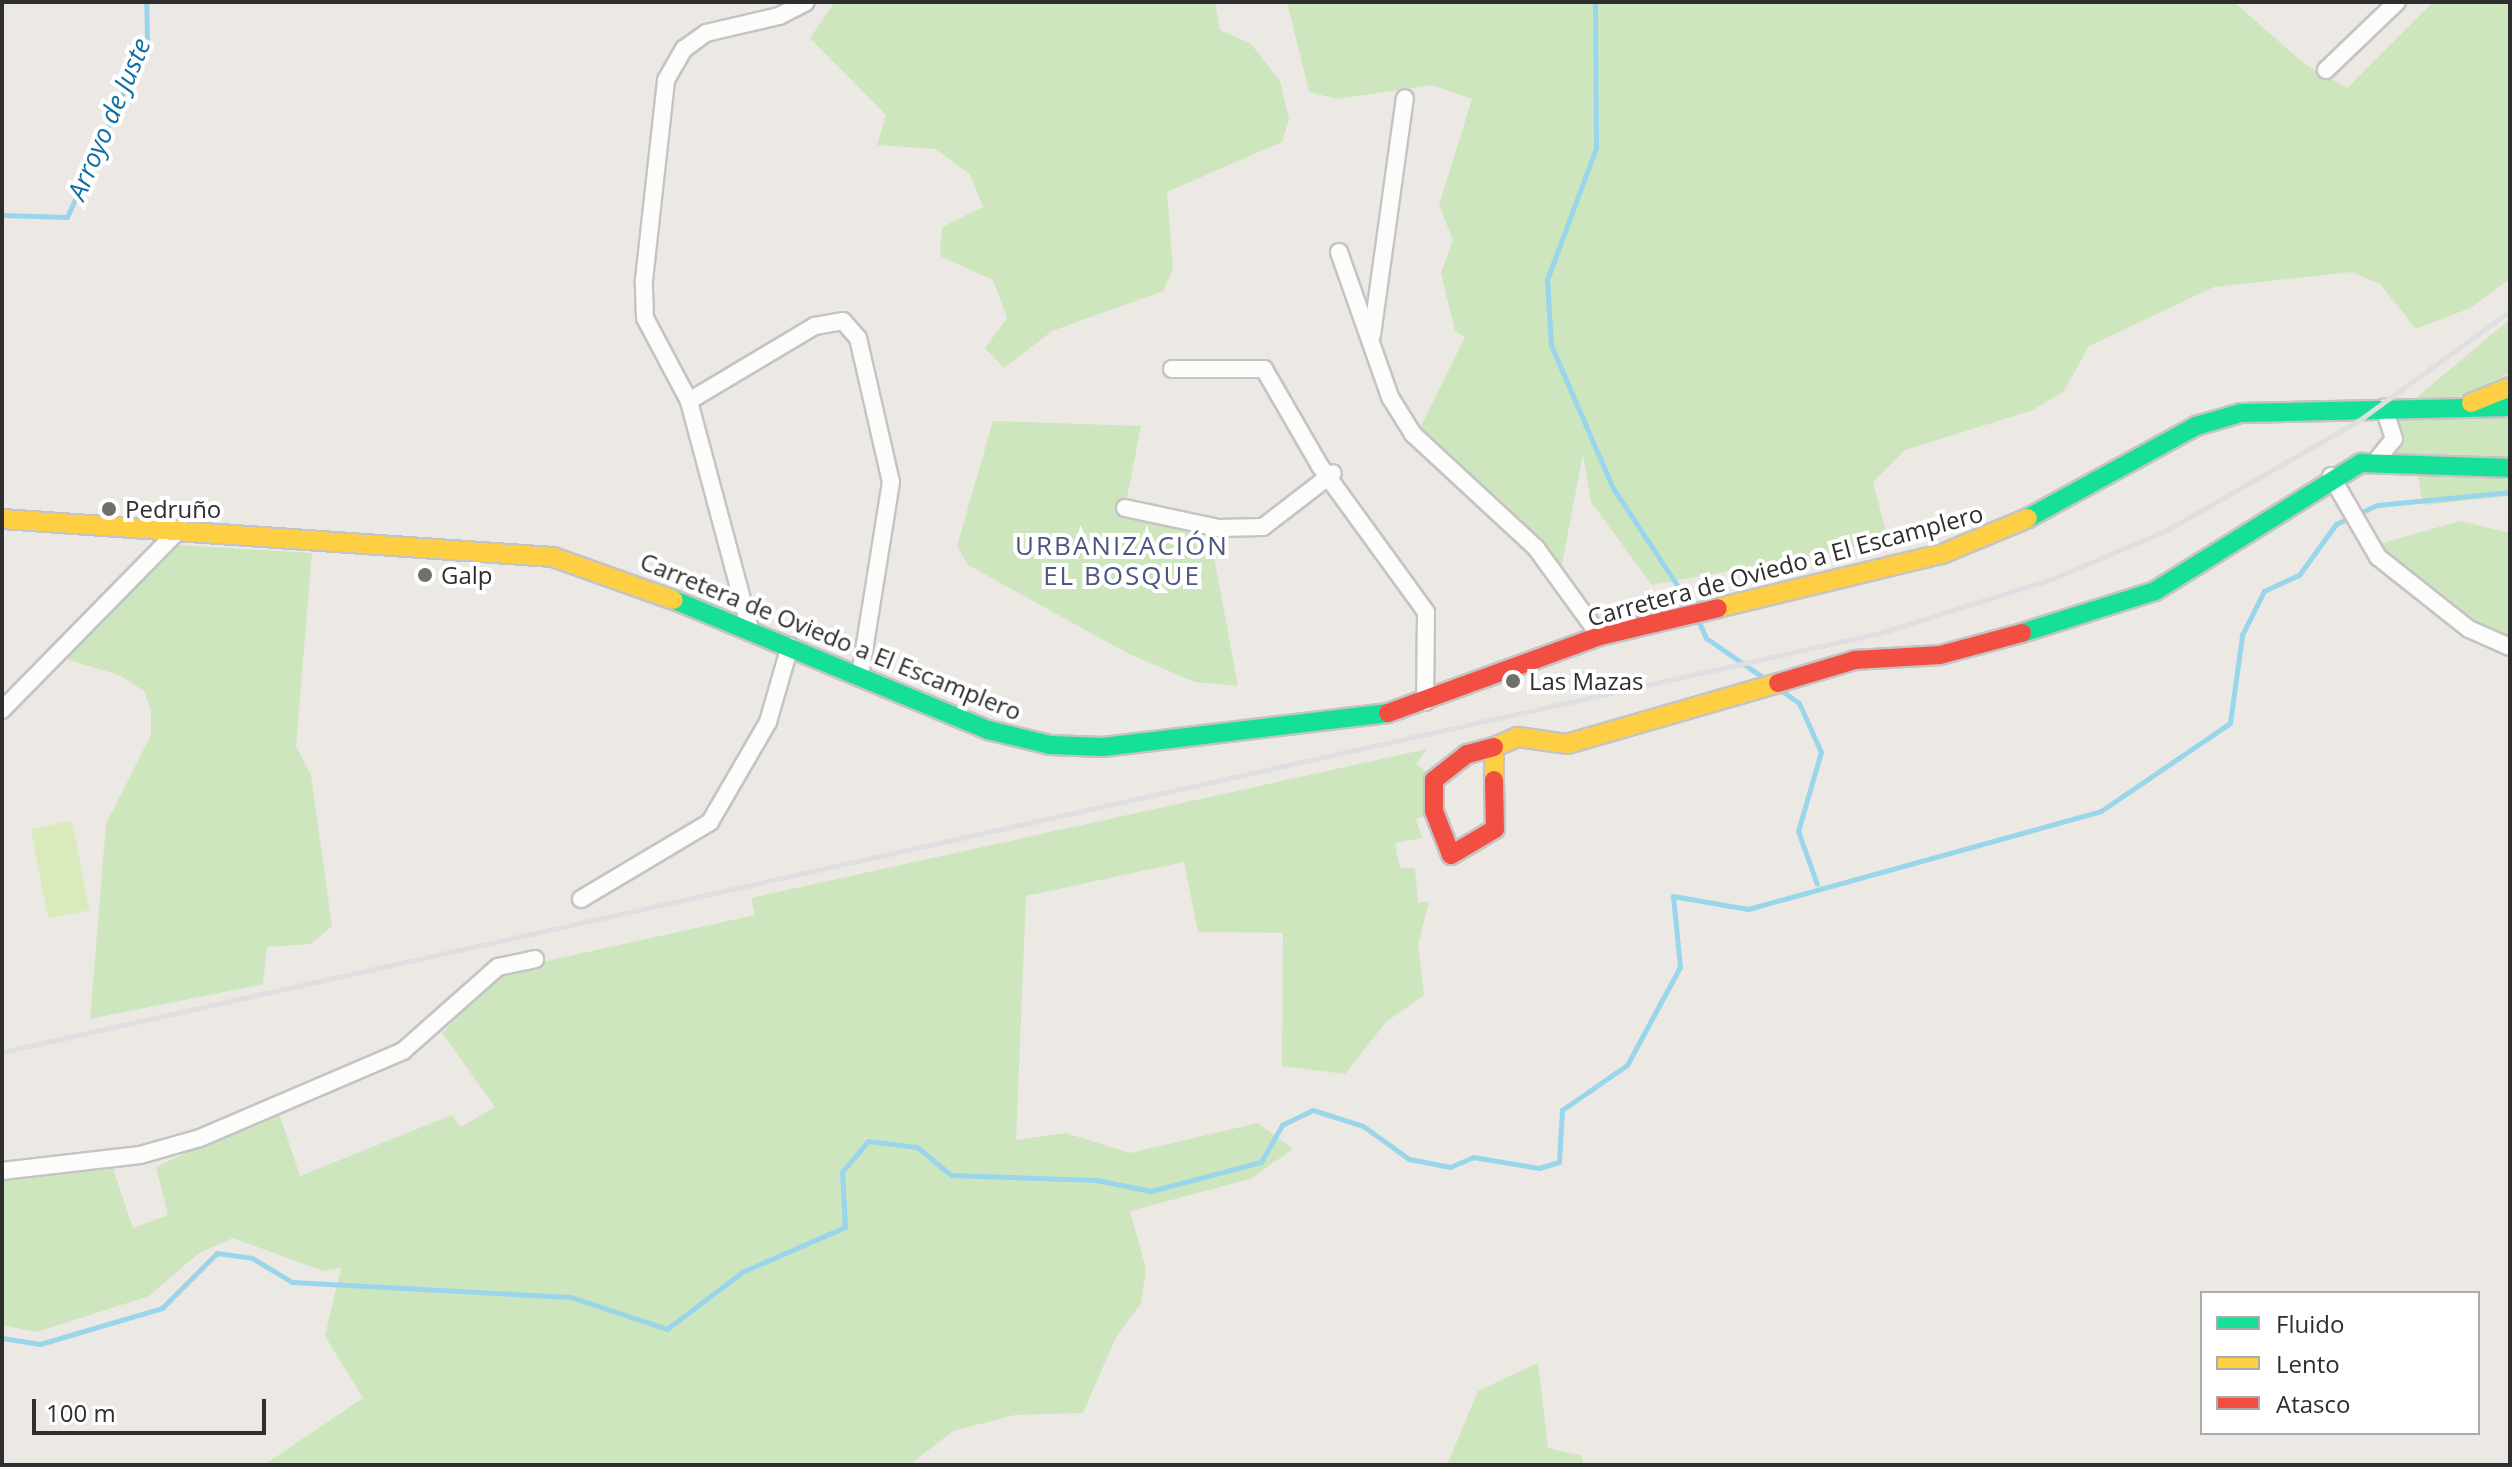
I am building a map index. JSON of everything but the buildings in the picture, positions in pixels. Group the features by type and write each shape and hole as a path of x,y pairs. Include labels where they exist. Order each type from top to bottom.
{"street":[{"path":"750,629 689,401 645,318 666,80 684,49 706,33 779,16 806,2"},
{"path":"2326,70 2397,2"},
{"path":"1371,345 1376,262 1405,98"},
{"path":"1339,252 1371,345 1413,434 1536,548 1600,636"},
{"path":"689,401 815,326 843,321 858,338 891,482 860,676"},
{"path":"1172,369 1264,369 1320,466 1333,473 1426,612 1425,702"},
{"name":"Carretera de Oviedo a El Escamplero","path":"2451,409 2510,387"},
{"name":"Carretera de Oviedo a El Escamplero","path":"2,519 553,557 750,629 988,730 1050,745 1314,730 1425,702 1600,636 1703,607 1998,534 2196,426 2281,409 2510,407"},
{"path":"2376,461 2394,439 2384,408"},
{"path":"1494,747 1495,829 1451,855 1434,811 1434,780 1467,754 1518,737 1567,744 1778,679 1855,660 1940,655 2112,609 2155,591 2331,476 2376,461 2510,468"},
{"path":"1125,508 1219,528 1263,527 1333,473"},
{"path":"2331,476 2344,505 2378,557 2469,629 2510,647"},
{"path":"2,710 180,529"},
{"path":"581,899 710,822 768,722 790,646"},
{"path":"2,1171 140,1155 200,1138 403,1051 498,967 535,959"}],"green space":[{"path":"835,2 1215,2 1220,30 1251,44 1280,81 1289,119 1282,142 1167,192 1173,269 1163,291 1052,331 1004,368 985,348 1007,318 993,280 940,256 942,227 983,207 970,174 935,149 877,145 886,115 810,38"},
{"path":"1287,2 2234,2 2306,65 2347,88 2433,2 2510,2 2510,279 2470,308 2416,329 2380,284 2352,272 2214,287 2089,346 2064,391 2033,410 1905,450 1873,482 1886,531 1867,545 1652,585 1591,502 1583,454 1561,569 1503,502 1419,430 1465,337 1455,331 1441,273 1453,240 1439,205 1472,99 1432,85 1337,99 1309,92"},
{"path":"2510,319 2510,373 2461,396 2411,402"},
{"path":"2510,414 2510,459 2398,453 2397,419"},
{"path":"993,421 1141,426 1125,508 1208,525 1238,686 1195,682 1129,654 968,565 957,546"},
{"path":"2444,471 2510,480 2510,496 2423,505 2418,476"},
{"path":"2460,521 2510,533 2510,639 2466,619 2379,544"},
{"path":"178,545 312,553 296,746 311,775 332,926 311,944 267,947 263,984 90,1019 106,824 151,735 151,711 144,691 119,675 66,659"},
{"path":"1427,749 1416,764 1430,775 1427,816 1416,819 1422,838 1395,843 1400,868 1415,868 1418,902 1429,902 1418,945 1424,995 1386,1022 1345,1074 1282,1066 1283,933 1198,932 1184,862 1026,896 1016,1140 1066,1133 1130,1153 1258,1123 1293,1149 1250,1179 1130,1211 1146,1269 1141,1303 1116,1337 1083,1413 1015,1415 953,1431 909,1465 264,1465 363,1398 325,1336 341,1268 323,1271 233,1238 199,1253 149,1296 37,1332 2,1325 2,1181 113,1168 133,1228 168,1215 156,1167 278,1110 300,1176 452,1115 461,1127 495,1107 442,1033 506,970 755,915 751,898"},
{"path":"72,821 89,910 48,918 31,829"},
{"path":"1538,1363 1548,1448 1582,1456 1583,1465 1447,1465 1478,1391"}],"waterway":[{"name":"Arroyo de Juste","path":"2,215 67,217 147,41 146,2"},
{"path":"1595,2 1596,148 1547,280 1551,345 1613,488 1692,608"},
{"path":"2,1338 40,1344 162,1308 217,1253 252,1258 292,1282 571,1297 667,1329 742,1272 845,1227 842,1172 868,1141 917,1147 951,1175 1096,1180 1151,1191 1261,1162 1282,1125 1313,1110 1363,1126 1409,1159 1450,1167 1473,1157 1539,1168 1559,1162 1562,1110 1627,1065 1680,967 1673,896 1748,909 2101,811 2230,723 2242,635 2264,591 2299,575 2336,524 2377,505 2510,492"},
{"path":"1698,620 1706,638 1764,678"},
{"path":"1779,689 1799,703 1821,752 1798,831 1817,884"}],"railway":[{"path":"2,1052 1880,633 2054,578 2167,530 2358,421 2510,311"}],"traffic: fast":[{"path":"2028,518 2196,426 2241,413 2510,407"},
{"path":"2022,633 2155,591 2361,463 2510,468"},
{"path":"674,600 988,730 1050,745 1103,747 1388,713"}],"traffic: slow":[{"path":"2471,403 2510,387"},
{"path":"1718,608 1942,554 2028,518"},
{"path":"2,519 553,557 674,600"},
{"path":"1494,780 1494,747 1518,737 1567,744 1778,683"}],"traffic: jam":[{"path":"1388,713 1600,636 1718,608"},
{"path":"1778,683 1855,660 1940,655 2022,633"},
{"path":"1494,747 1467,754 1434,780 1434,811 1451,855 1495,829 1494,780"}],"place":[{"name":"Pedruño","path":"109,509"},
{"name":"Galp","path":"425,575"},
{"name":"Las Mazas","path":"1513,681"}],"district":[{"name":"URBANIZACIÓN EL BOSQUE","path":"1122,561"}]}
